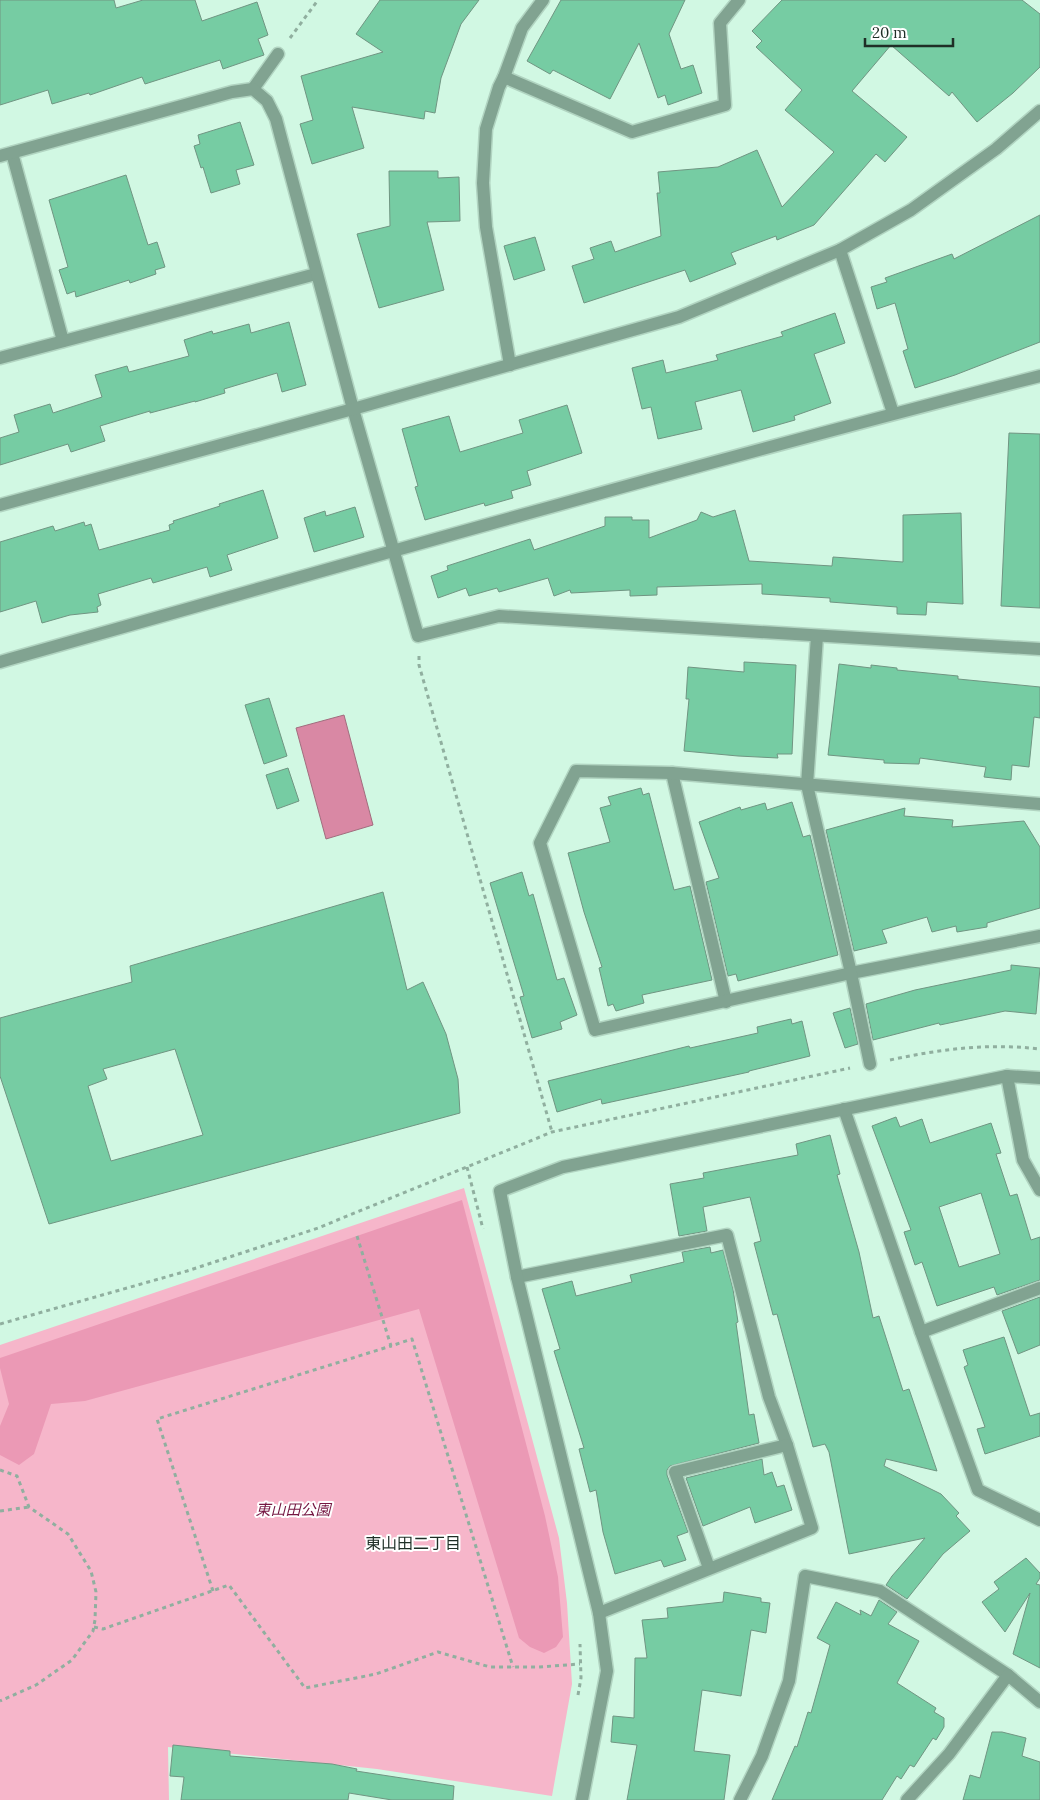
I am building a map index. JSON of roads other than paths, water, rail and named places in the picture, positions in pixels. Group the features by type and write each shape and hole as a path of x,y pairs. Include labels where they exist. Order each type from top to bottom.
{"street":[{"path":"510,365 486,227 483,183 486,129 499,87 522,28 543,0"},
{"path":"504,77 632,132 725,105 720,23 739,0"},
{"path":"63,341 6,154 232,92 253,89 278,54"},
{"path":"253,89 267,101 276,119 353,409 418,636 499,616 1040,649"},
{"path":"0,505 353,409 679,317 840,250 912,210 996,149 1040,111"},
{"path":"840,250 893,414"},
{"path":"0,358 316,274"},
{"path":"0,662 393,550 1040,376"},
{"path":"817,636 807,785 870,1064"},
{"path":"1040,804 672,773 576,770 540,843 595,1030 850,973 1040,936"},
{"path":"672,773 726,1002"},
{"path":"582,1800 606,1671 599,1613 517,1277 500,1191 563,1167 1007,1076 1040,1078"},
{"path":"1007,1076 1023,1160 1040,1190"},
{"path":"844,1109 978,1490 1040,1520"},
{"path":"517,1277 727,1235 769,1397 787,1445 812,1528 599,1613"},
{"path":"921,1332 1040,1288"},
{"path":"709,1568 675,1472 787,1445"},
{"path":"740,1800 762,1756 789,1680 805,1576 880,1591 1008,1675 1040,1702"},
{"path":"908,1800 949,1754 1008,1675"}],"district":[{"name":"東山田二丁目","path":"413,1543"}],"park label":[{"name":"東山田公園","path":"293,1509"}]}
